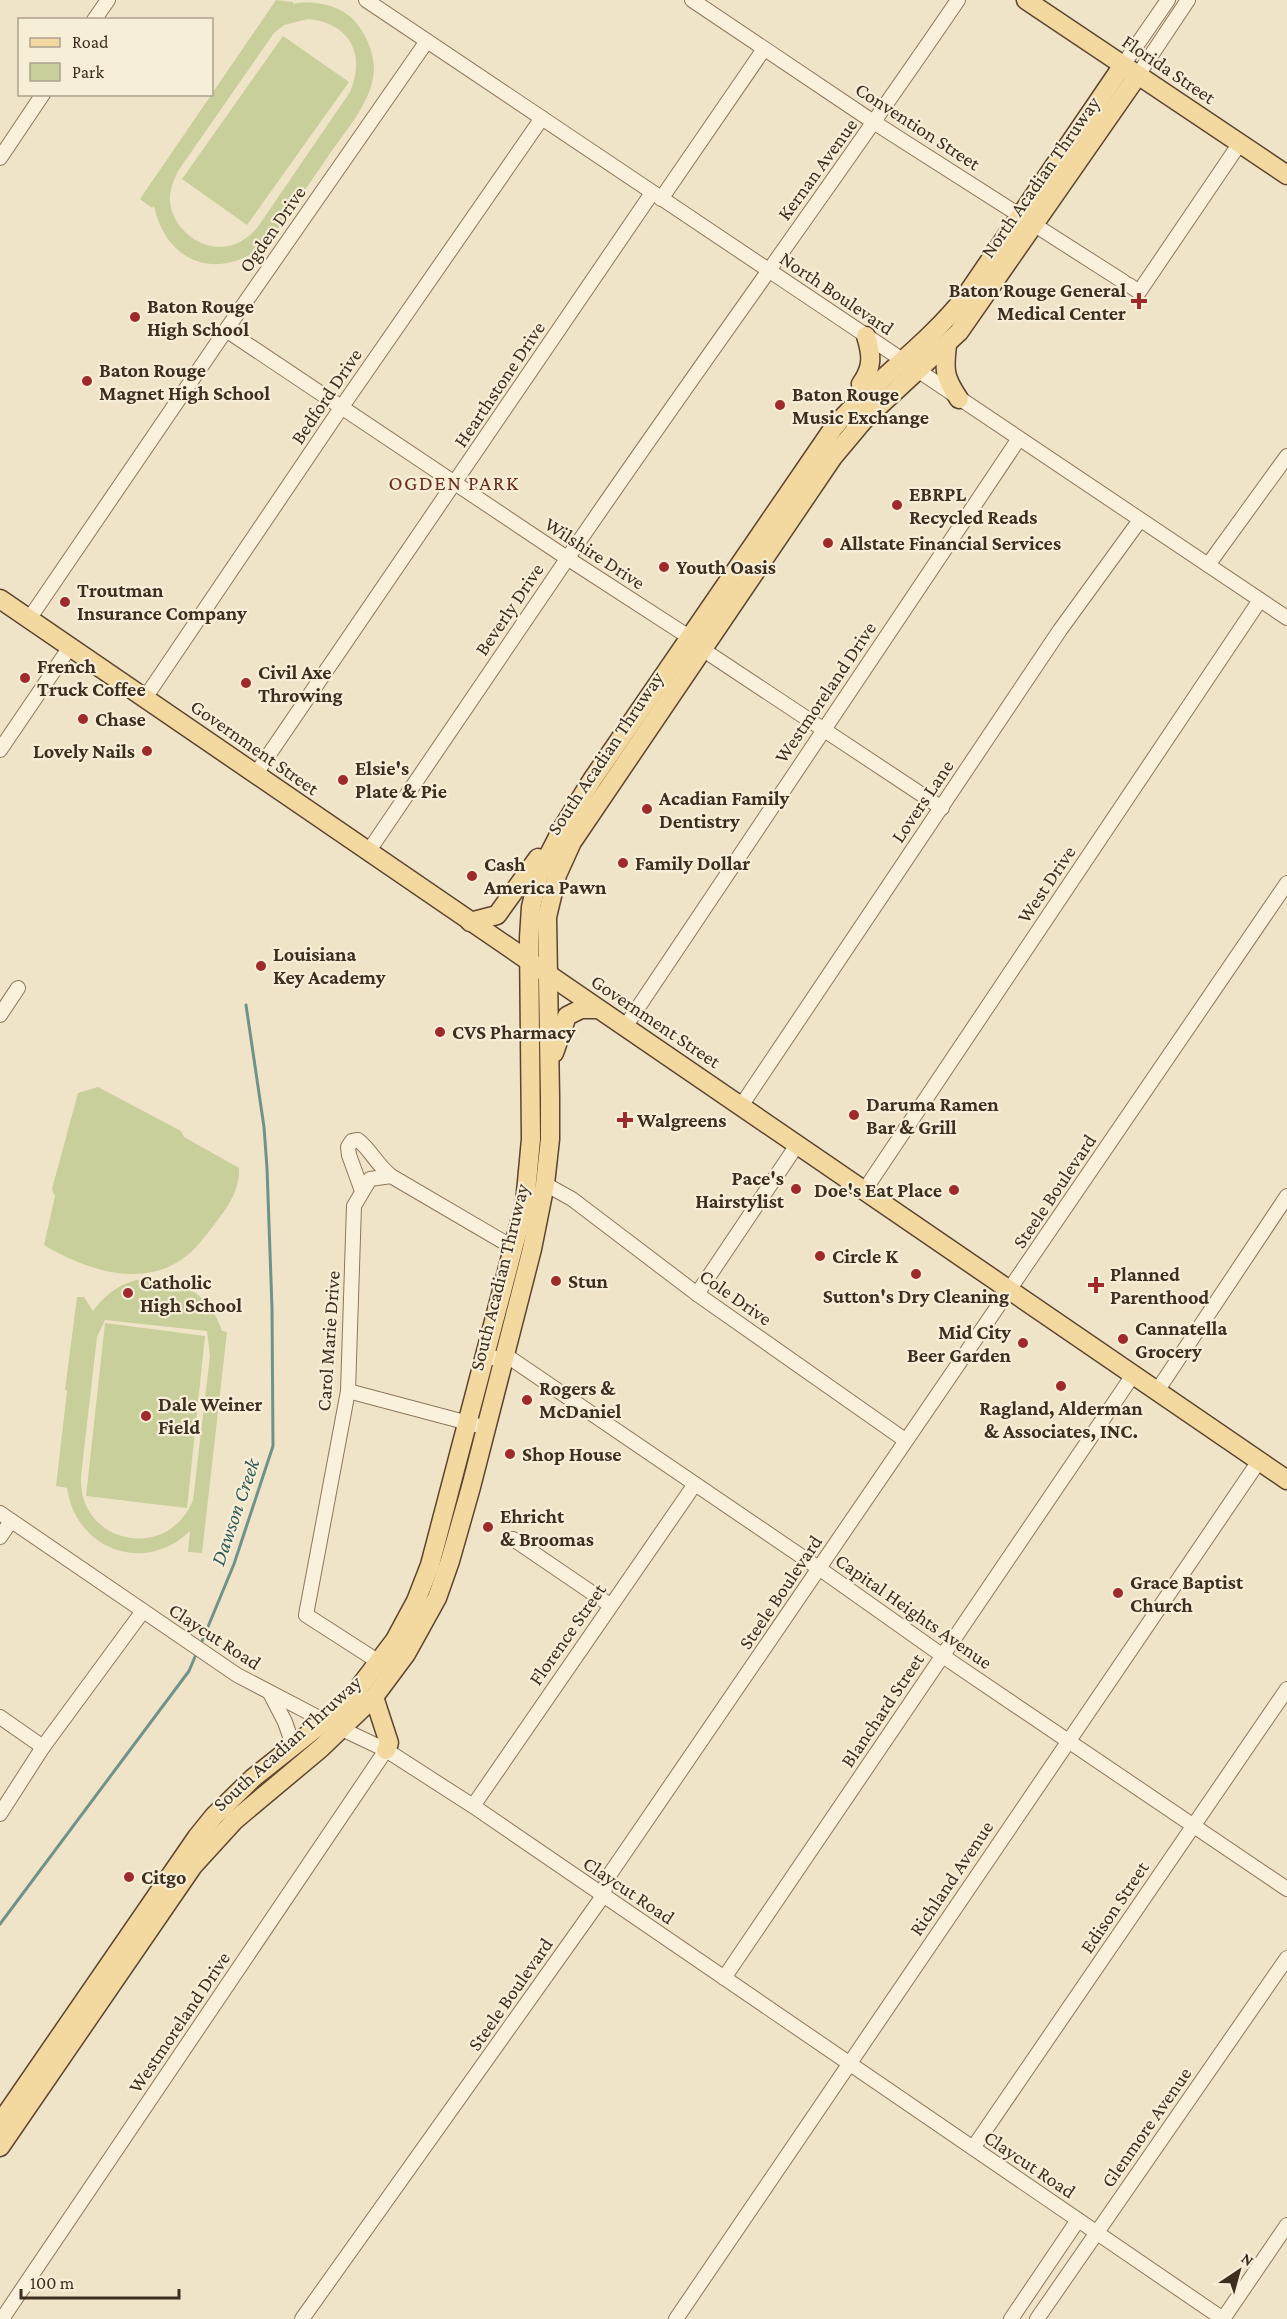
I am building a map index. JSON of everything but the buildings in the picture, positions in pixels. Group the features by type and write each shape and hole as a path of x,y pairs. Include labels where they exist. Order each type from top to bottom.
{"main road":[{"name":"Florida Street","path":"1026,0 1287,175"},
{"name":"North Acadian Thruway","path":"919,371 947,345 979,305 1027,221 1130,70"},
{"name":"North Acadian Thruway","path":"902,360 929,338 953,312 1027,221"},
{"path":"866,336 871,360 869,372 861,384 866,394"},
{"path":"947,345 944,369 948,382 959,399"},
{"name":"South Acadian Thruway","path":"0,2123 197,1836 253,1778 325,1721 354,1694 380,1662 407,1620 424,1584 532,1249 545,1184 550,1139 547,917 552,890 563,859 580,827 834,427 902,360"},
{"name":"South Acadian Thruway","path":"495,1358 514,1248 525,1203 531,1139 528,961 533,897 539,874 550,850 592,780 846,440 864,420 919,371"},
{"name":"Government Street","path":"0,599 1287,1480"},
{"path":"470,922 497,915 538,859 550,850"},
{"path":"549,1066 567,1016 578,1010 598,1009"},
{"name":"South Acadian Thruway","path":"0,2147 193,1866 234,1820 342,1729 374,1697 406,1654 436,1598 450,1561 477,1425"},
{"path":"374,1697 389,1743 386,1750"}],"street":[{"path":"95,18 108,0"},
{"name":"Convention Street","path":"692,0 875,123 1130,286 1240,143"},
{"name":"Kernan Avenue","path":"768,271 875,123 958,0"},
{"name":"North Acadian Thruway","path":"1130,70 1168,0"},
{"name":"North Acadian Thruway","path":"1130,70 1188,0"},
{"name":"North Boulevard","path":"372,2 1018,440 1287,618"},
{"name":"Ogden Drive","path":"29,619 427,41"},
{"name":"Hearthstone Drive","path":"255,774 454,483 656,196 764,49"},
{"path":"0,158 42,96"},
{"name":"Bedford Drive","path":"145,698 341,408 542,118"},
{"name":"Beverly Drive","path":"368,852 567,558 768,271"},
{"name":"Wilshire Drive","path":"226,330 942,808"},
{"name":"Westmoreland Drive","path":"625,1027 1018,440"},
{"path":"1208,565 1287,456"},
{"name":"Lovers Lane","path":"741,1106 1060,630 1140,520"},
{"name":"West Drive","path":"864,1191 1260,600"},
{"path":"0,750 70,646"},
{"name":"Steele Boulevard","path":"302,2319 603,1896 608,1877 1287,883"},
{"path":"0,1015 18,988"},
{"path":"362,1191 348,1146 352,1141 358,1140 378,1166 391,1176 514,1248"},
{"path":"697,1294 797,1145"},
{"name":"Carol Marie Drive","path":"380,1662 306,1615 348,1391 354,1206 370,1179 391,1176"},
{"name":"Cole Drive","path":"545,1184 572,1199 697,1294 905,1440"},
{"path":"1157,1391 1287,1196"},
{"name":"Capital Heights Avenue","path":"495,1358 510,1358 1287,1889"},
{"name":"Blanchard Street","path":"724,1978 1133,1375"},
{"path":"348,1391 477,1425"},
{"name":"Richland Avenue","path":"676,2319 1259,1461"},
{"name":"Florence Street","path":"473,1806 695,1484"},
{"path":"0,1538 6,1517"},
{"name":"Claycut Road","path":"6,1517 224,1667 270,1693 386,1750 473,1806 1223,2319"},
{"path":"513,1539 610,1605"},
{"path":"0,1814 44,1747 142,1611"},
{"name":"Edison Street","path":"973,2148 1287,1689"},
{"path":"270,1693 285,1722 293,1745"},
{"path":"0,1717 44,1747"},
{"name":"Westmoreland Drive","path":"4,2316 386,1750"},
{"name":"Glenmore Avenue","path":"1037,2319 1287,1958"},
{"path":"1011,2319 1078,2220"},
{"path":"1223,2319 1287,2224"}],"green space":[{"path":"276,0 293,2 293,4 324,4 340,10 353,19 368,42 374,62 369,93 356,116 274,235 257,250 240,260 221,264 204,263 187,257 173,245 161,228 154,206 152,208 140,199 210,96 213,96 213,92","holes":["308,19 335,27 351,43 355,53 355,78 350,92 254,231 232,245 220,247 197,241 187,234 173,214 170,194 178,171 274,33 284,25"]},
{"path":"283,36 349,82 247,225 182,179"},
{"path":"98,1087 181,1131 184,1137 239,1168 232,1199 224,1212 190,1253 173,1265 136,1274 117,1273 79,1263 44,1245 55,1196 52,1189 78,1093"},
{"path":"140,1279 161,1279 184,1286 194,1292 211,1309 222,1331 227,1332 202,1553 188,1552 190,1531 172,1544 153,1552 134,1553 115,1549 98,1540 84,1527 73,1509 67,1488 56,1486 77,1297 84,1297 93,1311 117,1288","holes":["105,1320 207,1331 210,1356 193,1500 181,1520 164,1532 146,1538 126,1537 108,1530 93,1517 84,1499 81,1476 97,1337"]},
{"name":"Dale Weiner Field","path":"105,1323 205,1336 187,1508 86,1496"}],"waterway":[{"name":"Dawson Creek","path":"200,1646 234,1564 273,1446 272,1308 267,1168 264,1127 246,1005"},
{"name":"Dawson Creek","path":"0,1924 189,1671 197,1652"}],"place":[{"name":"Baton Rouge General Medical Center","path":"1139,301"},
{"name":"Baton Rouge High School","path":"135,317"},
{"name":"Baton Rouge Magnet High School","path":"87,381"},
{"name":"Baton Rouge Music Exchange","path":"780,405"},
{"name":"EBRPL Recycled Reads","path":"897,505"},
{"name":"Allstate Financial Services","path":"828,543"},
{"name":"Youth Oasis","path":"664,567"},
{"name":"Troutman Insurance Company","path":"65,602"},
{"name":"French Truck Coffee","path":"25,678"},
{"name":"Civil Axe Throwing","path":"246,683"},
{"name":"Chase","path":"83,719"},
{"name":"Lovely Nails","path":"147,751"},
{"name":"Elsie's Plate & Pie","path":"343,780"},
{"name":"Acadian Family Dentistry","path":"647,809"},
{"name":"Family Dollar","path":"623,863"},
{"name":"Cash America Pawn","path":"472,876"},
{"name":"Louisiana Key Academy","path":"261,966"},
{"name":"CVS Pharmacy","path":"440,1032"},
{"name":"Daruma Ramen Bar & Grill","path":"854,1115"},
{"name":"Walgreens","path":"625,1120"},
{"name":"Pace's Hairstylist","path":"796,1189"},
{"name":"Doe's Eat Place","path":"954,1190"},
{"name":"Circle K","path":"820,1256"},
{"name":"Sutton's Dry Cleaning","path":"916,1274"},
{"name":"Stun","path":"556,1281"},
{"name":"Planned Parenthood","path":"1096,1285"},
{"name":"Catholic High School","path":"128,1293"},
{"name":"Cannatella Grocery","path":"1123,1339"},
{"name":"Mid City Beer Garden","path":"1023,1343"},
{"name":"Ragland, Alderman & Associates, INC.","path":"1061,1386"},
{"name":"Rogers & McDaniel","path":"527,1400"},
{"name":"Dale Weiner Field","path":"146,1416"},
{"name":"Shop House","path":"510,1454"},
{"name":"Ehricht & Broomas","path":"488,1527"},
{"name":"Grace Baptist Church","path":"1118,1593"},
{"name":"Citgo","path":"129,1877"}],"district":[{"name":"OGDEN PARK","path":"454,483"}]}
